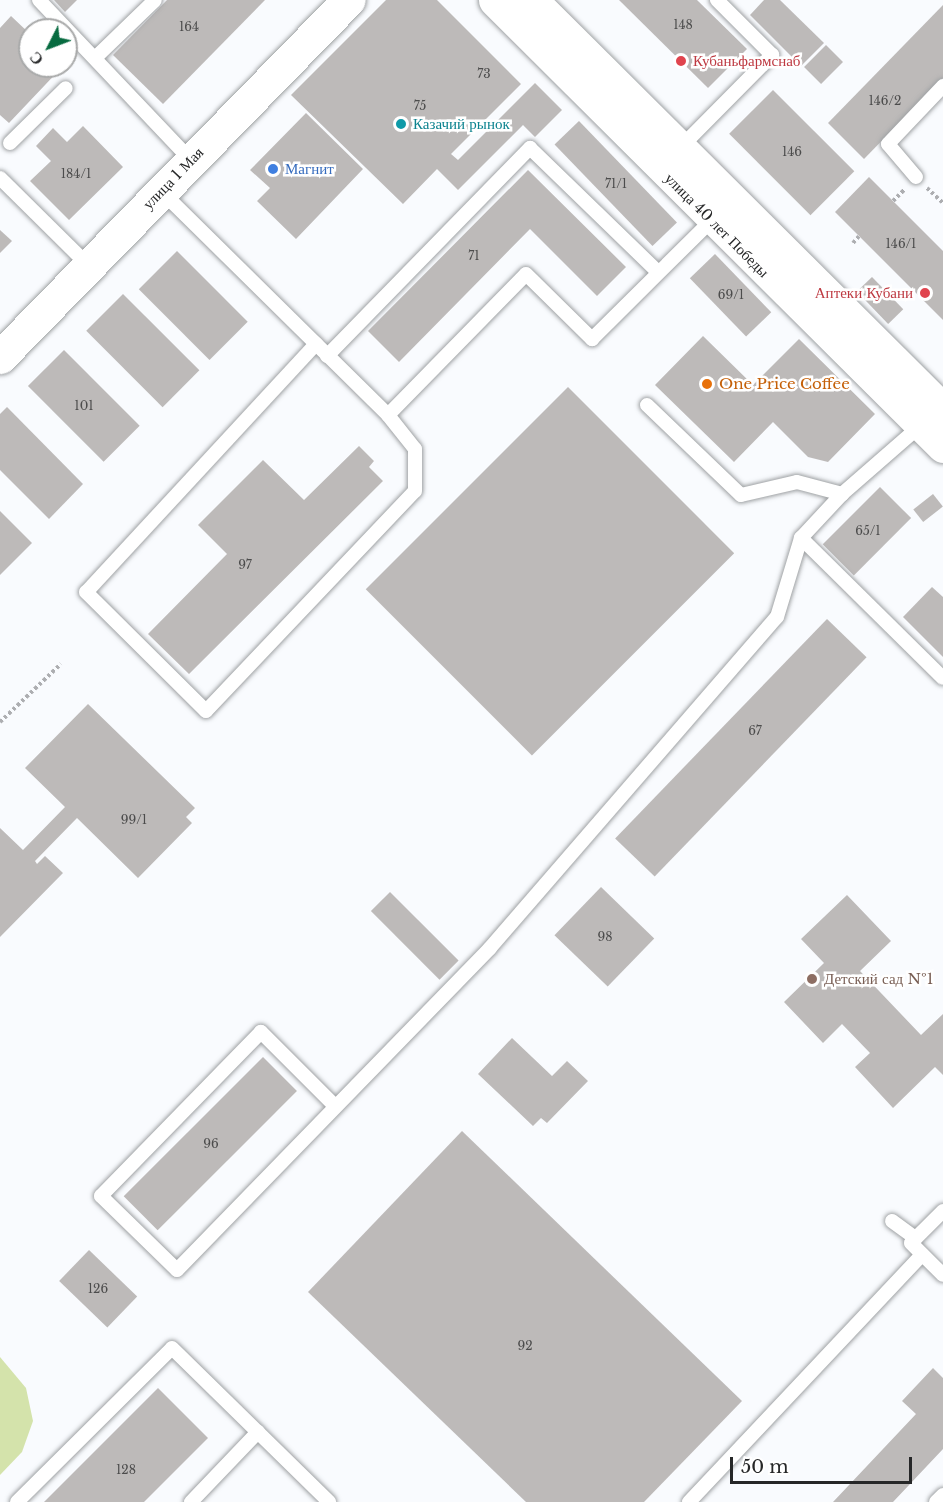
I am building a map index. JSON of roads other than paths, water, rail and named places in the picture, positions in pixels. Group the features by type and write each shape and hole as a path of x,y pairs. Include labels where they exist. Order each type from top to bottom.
{"main road":[{"name":"улица 1 Мая","path":"0,357 348,0"},
{"name":"улица 40 лет Победы","path":"495,0 669,159 937,422"},
{"name":"улица 40 лет Победы","path":"531,0 669,159 712,220 937,422"}],"lane":[{"path":"39,0 191,160"},
{"path":"94,58 155,0"},
{"path":"669,159 772,55 717,0"},
{"path":"916,177 888,144 943,86"},
{"path":"10,143 66,88"},
{"path":"327,356 530,148 658,272"},
{"path":"0,178 89,266"},
{"path":"161,191 388,415 415,449 414,491 206,711 86,592 316,344"},
{"path":"388,415 526,274 592,339 712,220"},
{"path":"647,405 741,495 797,482 842,494"},
{"path":"335,1106 261,1032 101,1196 177,1270 490,948 777,617 801,538 842,494 937,422"},
{"path":"801,538 943,678"},
{"path":"943,1211 911,1243 943,1275"},
{"path":"892,1221 915,1238"},
{"path":"689,1502 922,1255"},
{"path":"17,1502 172,1348 330,1502"},
{"path":"190,1502 258,1432"},
{"path":"936,1502 943,1495"}],"place":[{"name":"Кубаньфармснаб","path":"681,61"},
{"name":"Казачий рынок","path":"401,124"},
{"name":"Магнит","path":"273,169"},
{"name":"Аптеки Кубани","path":"925,293"},
{"name":"One Price Coffee","path":"707,384"},
{"name":"Детский сад №1","path":"812,979"}]}
